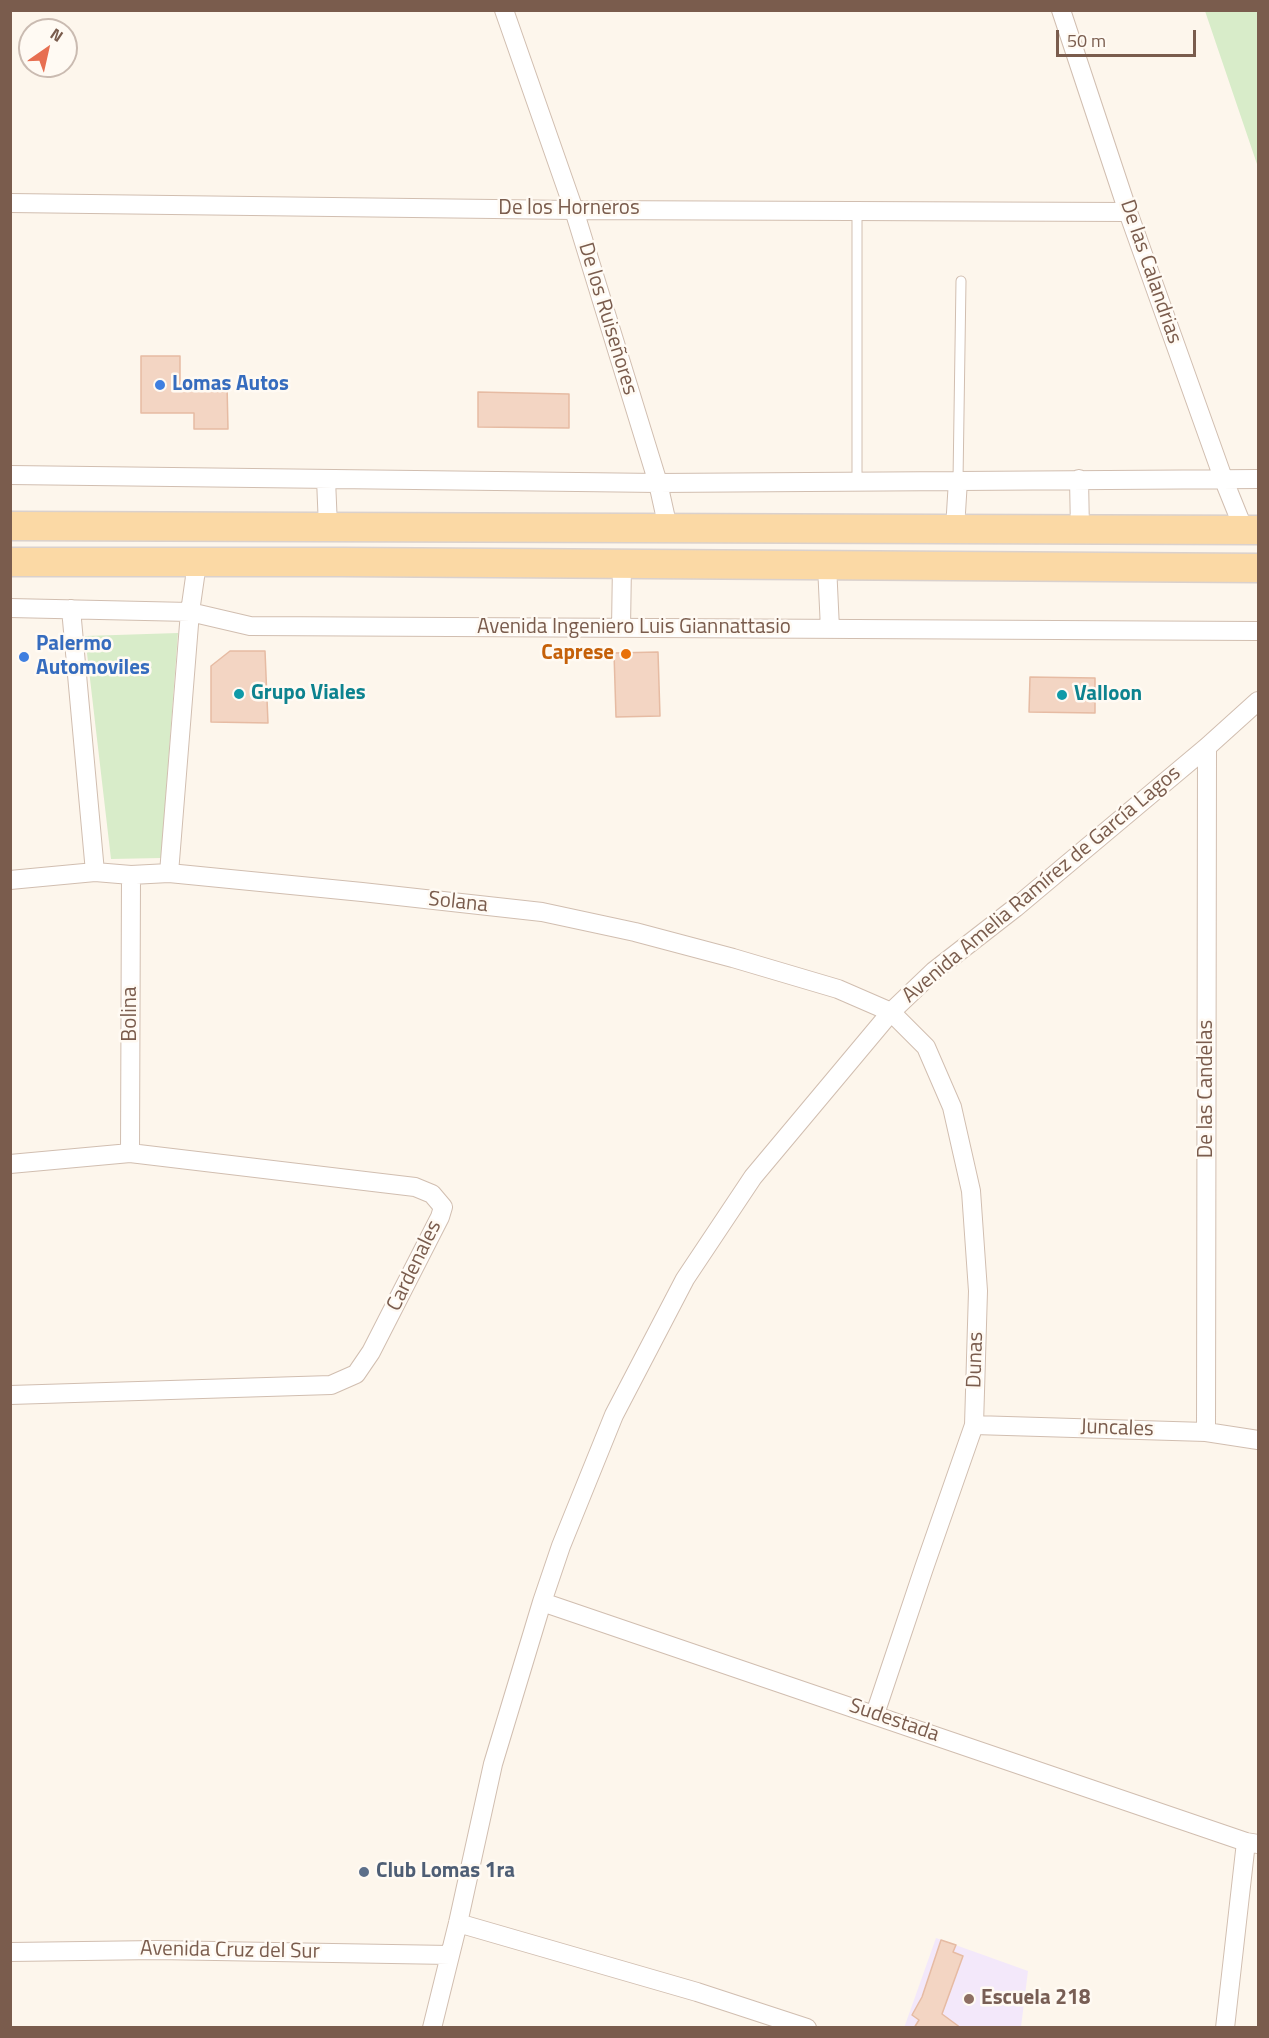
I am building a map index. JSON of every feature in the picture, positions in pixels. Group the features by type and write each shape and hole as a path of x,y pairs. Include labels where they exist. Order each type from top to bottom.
{"main road":[{"path":"10,525 1251,530"},
{"path":"10,562 1258,568"}],"street":[{"name":"De los Ruiseñores","path":"504,10 574,210 657,483 668,528"},
{"name":"De las Calandrias","path":"1061,10 1128,212 1223,478 1251,530"},
{"name":"De los Horneros","path":"10,203 574,210 1128,212"},
{"path":"10,476 657,483 1258,479"},
{"path":"326,479 328,526"},
{"path":"1079,479 1080,530"},
{"path":"955,530 957,480"},
{"path":"169,873 190,612 197,563"},
{"path":"621,628 622,564"},
{"path":"827,565 830,629"},
{"name":"Avenida Ingeniero Luis Giannattasio","path":"10,608 190,612 250,626 1258,631"},
{"path":"71,609 95,872"},
{"name":"Avenida Amelia Ramírez de García Lagos","path":"432,2028 493,1764 542,1602 561,1546 614,1415 685,1279 753,1177 891,1012 934,971 1015,908 1208,747 1258,701"},
{"name":"De las Candelas","path":"1206,1432 1208,747"},
{"name":"Solana","path":"10,880 95,872 131,875 169,873 542,912 635,932 733,958 838,989 891,1012"},
{"name":"Bolina","path":"130,1153 131,875"},
{"name":"Dunas","path":"875,1714 974,1425 978,1292 971,1191 952,1107 926,1047 891,1012"},
{"name":"Cardenales","path":"10,1164 130,1153 415,1187 432,1194 443,1207 371,1352 356,1374 331,1386 10,1395"},
{"name":"Juncales","path":"974,1425 1206,1432 1258,1440"},
{"name":"Sudestada","path":"542,1602 1252,1843 1225,2028"},
{"path":"458,1923 697,1992 807,2028"},
{"name":"Avenida Cruz del Sur","path":"10,1952 156,1950 450,1955"}],"lane":[{"path":"857,211 857,481"},
{"path":"957,480 961,280"}],"shaded area":[{"name":"Escuela 218","path":"936,1938 1028,1971 1021,2027 904,2028"}],"green space":[{"path":"1205,11 1258,11 1258,167"},
{"path":"178,633 161,858 111,859 85,636"}],"building":[{"path":"141,356 180,356 180,384 227,384 228,429 194,429 194,413 141,413"},
{"path":"478,392 569,394 569,428 478,427"},
{"name":"Grupo Viales","path":"230,651 265,651 268,723 211,722 211,666"},
{"path":"658,652 660,716 616,717 614,653"},
{"name":"Valloon","path":"1030,677 1095,678 1095,713 1029,712"},
{"path":"941,1940 956,1945 953,1952 963,1956 942,2014 961,2028 914,2028 919,2020 912,2015 922,1997"}],"place":[{"name":"Lomas Autos","path":"160,385"},
{"name":"Caprese","path":"626,654"},
{"name":"Palermo Automoviles","path":"24,657"},
{"name":"Grupo Viales","path":"239,694"},
{"name":"Valloon","path":"1062,695"},
{"name":"Club Lomas 1ra","path":"364,1872"},
{"name":"Escuela 218","path":"969,1999"}]}
